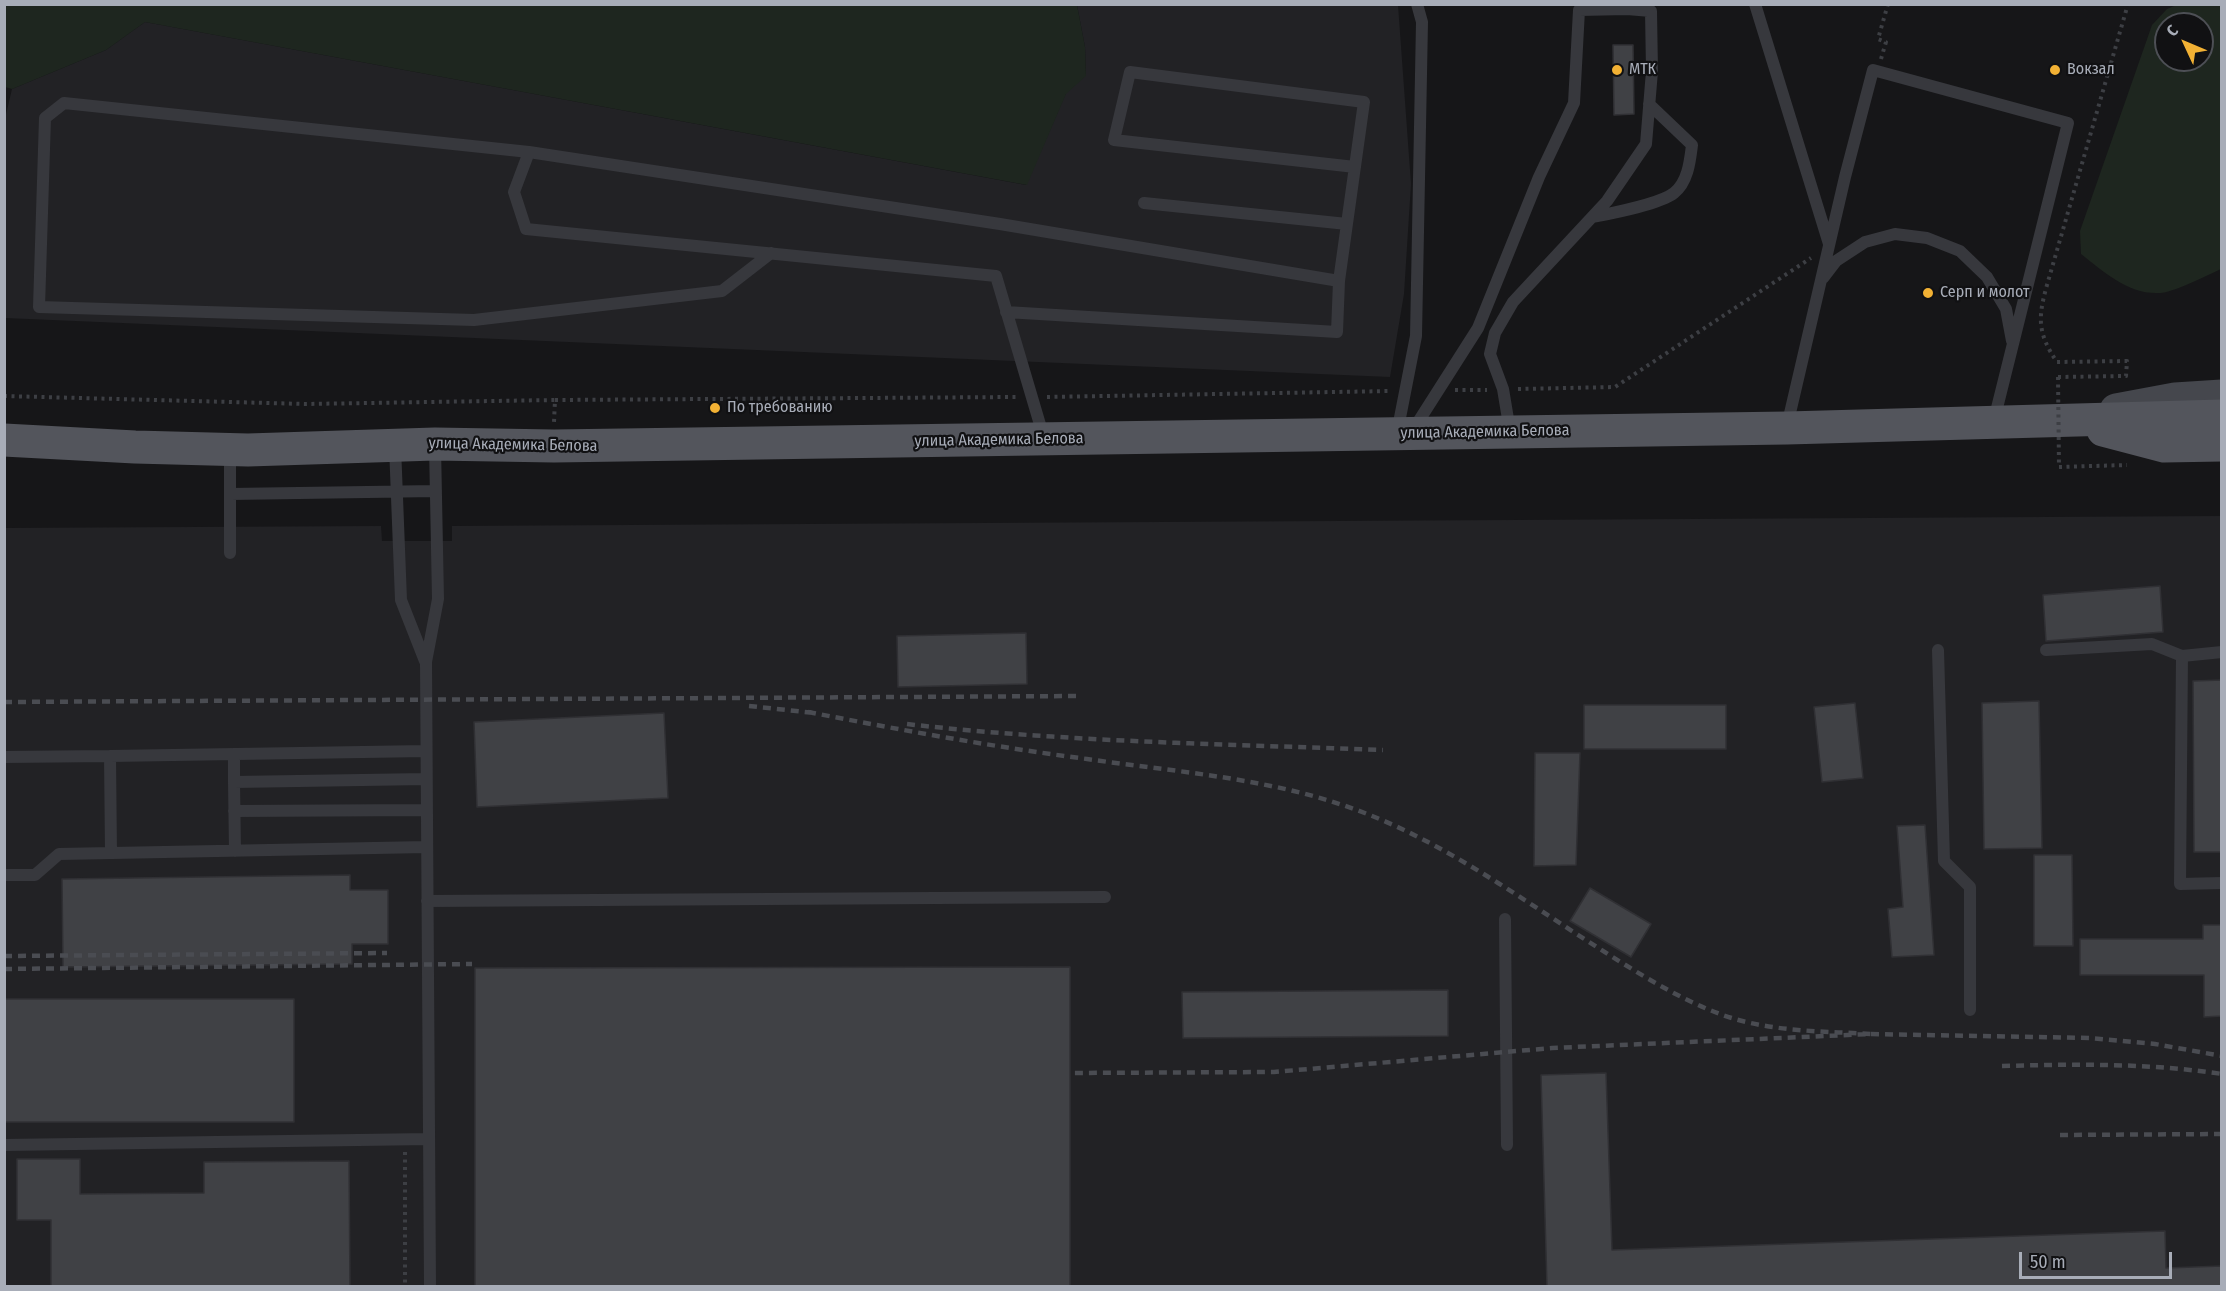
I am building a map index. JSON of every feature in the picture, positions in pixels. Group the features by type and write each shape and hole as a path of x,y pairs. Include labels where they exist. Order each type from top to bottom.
{"main road":[{"path":"2064,420 2175,399 2222,396"},
{"name":"улица Академика Белова","path":"4,440 230,450 435,444 554,447 1787,428 2222,416"},
{"path":"2064,420 2164,446 2222,445"}],"lane":[{"path":"1404,434 1406,391 1416,336 1422,22 1417,4"},
{"path":"1755,4 1829,246"},
{"path":"1404,434 1438,391 1478,328 1539,177 1574,103 1579,10 1651,11 1652,71 1646,144 1593,217 1513,302 1495,333 1491,354 1503,389 1510,431"},
{"path":"1787,428 1873,70 2068,123 1993,424"},
{"path":"1006,312 1337,332 1339,281 1355,168 1364,102 1130,72 1114,140 1355,168"},
{"path":"771,253 722,291 474,320 39,307 45,118 64,103 529,152 1000,224 1339,281"},
{"path":"1593,217 1643,206 1675,192 1688,171 1692,145 1649,104"},
{"path":"529,152 514,192 526,229 996,276 1044,439"},
{"path":"1144,203 1347,224"},
{"path":"1821,280 1836,261 1864,242 1895,234 1928,238 1960,251 1987,277 2006,309 2012,345"},
{"path":"430,1287 426,662 438,599 435,444"},
{"path":"395,445 401,600 426,662"},
{"path":"230,450 230,553"},
{"path":"230,494 436,491"},
{"path":"2046,650 2152,645 2182,656 2222,652"},
{"path":"1938,650 1944,861 1970,887 1970,1010"},
{"path":"2182,656 2180,884 2222,883"},
{"path":"4,757 426,751"},
{"path":"234,754 235,850"},
{"path":"110,756 111,853"},
{"path":"234,782 426,779"},
{"path":"234,811 427,810"},
{"path":"4,874 35,875 59,854 427,847"},
{"path":"427,901 1105,897"},
{"path":"1505,919 1507,1145"},
{"path":"4,1145 429,1139"}],"path":[{"path":"1878,71 1886,42 1878,39 1888,4"},
{"path":"2111,466 2059,467 2058,377 2126,376 2127,361 2057,362 2044,341 2040,319 2047,285 2128,4"},
{"path":"1438,391 1615,387 1829,246"},
{"path":"4,396 306,404 1406,391"},
{"path":"554,447 555,400"},
{"path":"404,1140 405,1287"}],"shaded area":[{"path":"5,4 1077,5 1085,47 1086,76 1066,94 1027,185 145,22 106,50 12,89 5,87"},
{"path":"2179,4 2221,5 2221,269 2173,290 2149,293 2118,281 2081,254 2080,231 2152,25 2154,23 2154,72 2214,72 2214,12 2164,12"},
{"path":"1077,5 1398,5 1411,184 1404,294 1390,377 5,318 4,123 12,89 106,50 145,22 1026,185 1066,93 1086,75 1085,47"},
{"path":"2221,516 2221,1286 5,1286 4,528 381,526 382,541 452,541 452,526"}],"building":[{"path":"1613,45 1633,45 1634,114 1614,115"},
{"path":"2160,586 2163,632 2046,641 2043,595"},
{"path":"1026,633 1027,684 898,687 897,636"},
{"path":"2222,680 2222,852 2194,852 2193,681"},
{"path":"2039,701 2042,848 1984,849 1982,703"},
{"path":"1855,703 1863,778 1822,782 1814,707"},
{"path":"1584,705 1726,705 1726,749 1584,749"},
{"path":"664,713 668,798 477,807 474,722"},
{"path":"1535,753 1580,753 1576,865 1534,866"},
{"path":"1925,825 1934,955 1892,957 1888,909 1903,907 1897,826"},
{"path":"2034,855 2072,855 2073,946 2034,946"},
{"path":"350,875 350,890 388,890 388,944 352,944 352,964 63,967 62,879"},
{"path":"1590,888 1651,924 1631,957 1570,921"},
{"path":"2203,925 2222,925 2222,1016 2204,1017 2204,975 2080,975 2080,939 2203,939"},
{"path":"1070,967 1070,1287 475,1287 475,968"},
{"path":"1448,990 1448,1036 1183,1038 1182,992"},
{"path":"4,999 294,999 294,1122 4,1122"},
{"path":"1606,1073 1612,1250 2165,1231 2166,1268 2222,1266 2222,1287 1547,1287 1541,1075"},
{"path":"17,1159 80,1159 80,1194 204,1193 204,1162 349,1161 350,1287 51,1287 51,1220 17,1220"}],"railway":[{"path":"4,702 1079,696"},
{"path":"749,706 814,713"},
{"path":"808,712 1017,749 1222,777 1322,798 1387,822 1450,854 1643,976 1704,1008 1738,1020 1775,1027 1871,1034 1552,1048 1274,1072 1070,1073"},
{"path":"907,724 1085,739 1383,750"},
{"path":"4,956 387,953"},
{"path":"4,969 472,964"},
{"path":"1871,1034 2090,1038 2155,1044 2222,1056"},
{"path":"2002,1066 2139,1066 2222,1074"},
{"path":"2060,1135 2222,1134"}],"place":[{"name":"МТК","path":"1617,70"},
{"name":"Вокзал","path":"2055,70"},
{"name":"Серп и молот","path":"1928,293"},
{"name":"По требованию","path":"715,408"}]}
